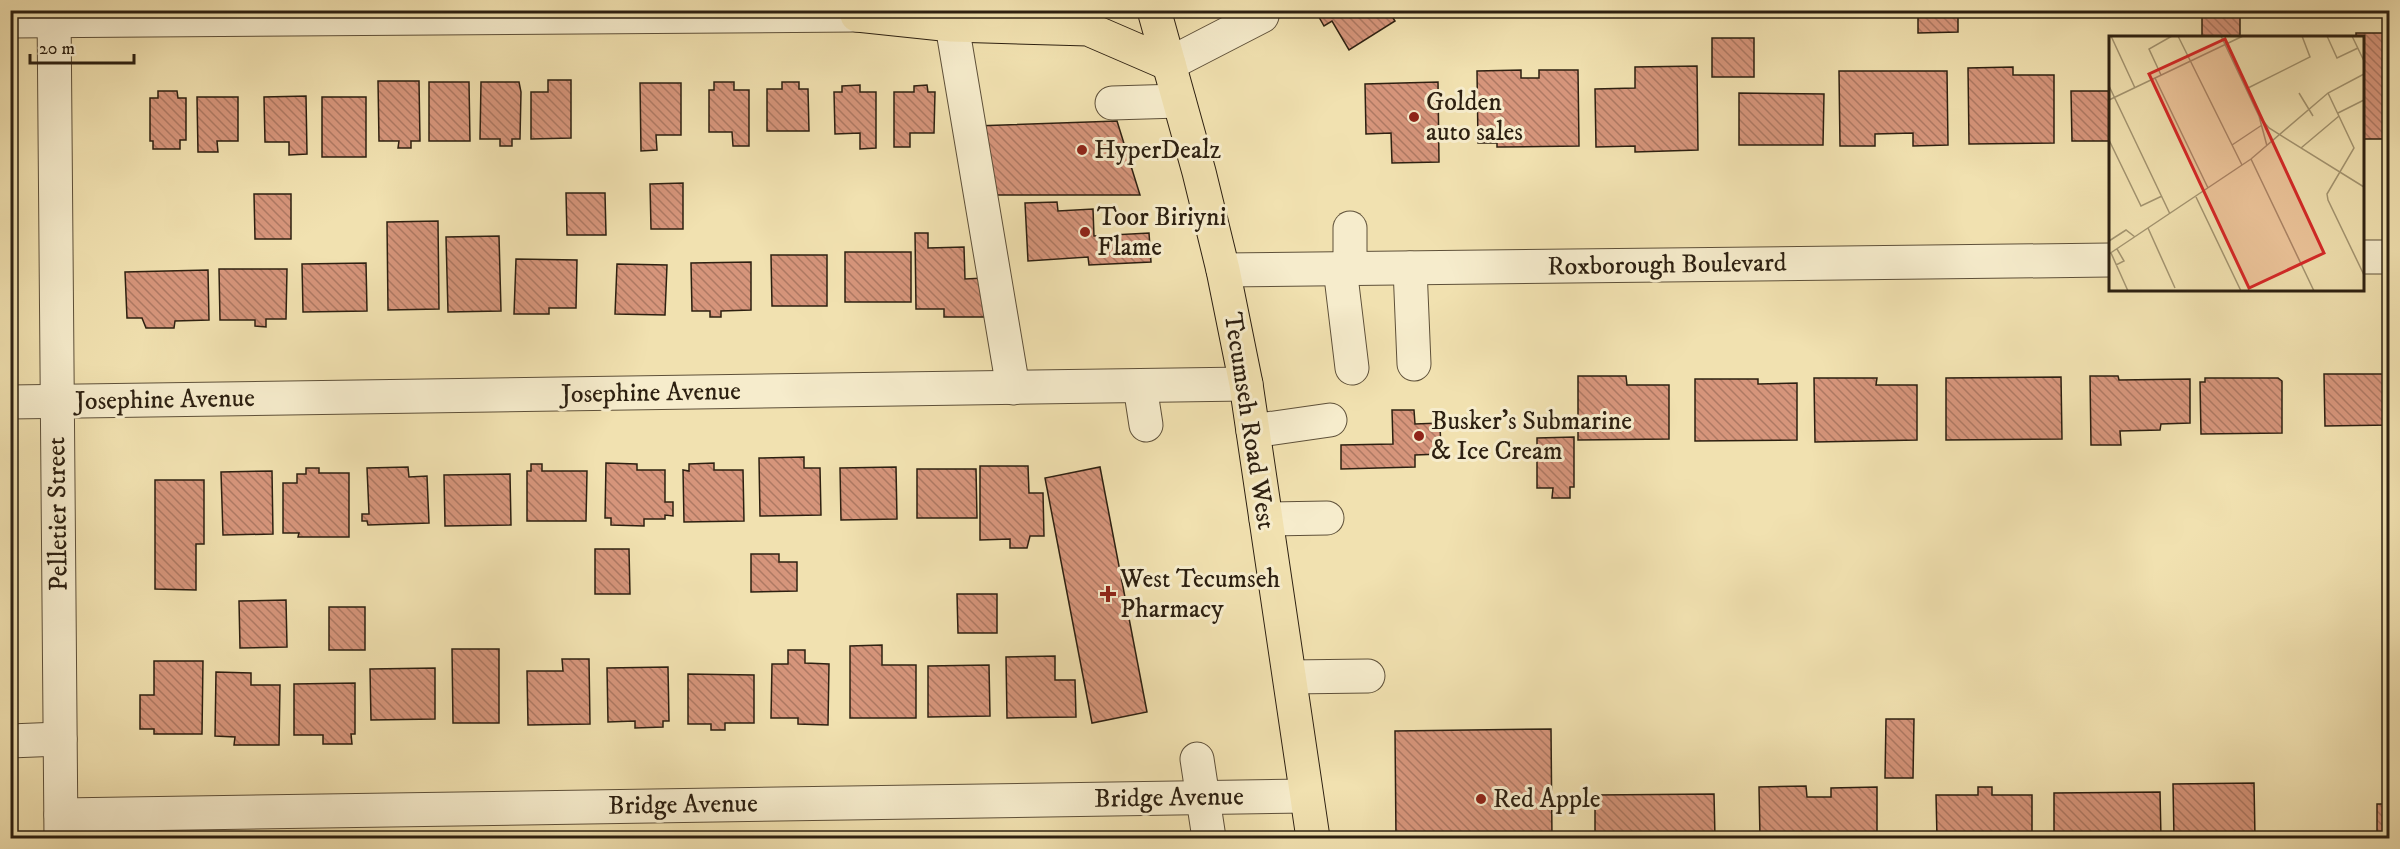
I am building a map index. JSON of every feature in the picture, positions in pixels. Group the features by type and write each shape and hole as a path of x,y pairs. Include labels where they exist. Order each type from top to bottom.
{"main road":[{"name":"Tecumseh Road West","path":"1154,10 1223,270 1246,384 1313,838"},
{"path":"866,13 952,25 1088,29 1169,64"}],"street":[{"path":"10,21 54,16 866,13"},
{"name":"Pelletier Street","path":"54,16 61,827"},
{"path":"1169,64 1262,16"},
{"path":"952,25 1013,388"},
{"path":"1112,104 1179,101"},
{"path":"1350,228 1345,268 1352,368"},
{"path":"2364,257 2390,257"},
{"name":"Roxborough Boulevard","path":"1223,270 2109,260"},
{"path":"1410,268 1414,364"},
{"name":"Josephine Avenue","path":"10,402 1246,384"},
{"path":"1140,386 1146,425"},
{"path":"1253,431 1330,420"},
{"path":"1266,519 1327,518"},
{"path":"1290,677 1368,676"},
{"path":"10,741 60,739"},
{"path":"1197,759 1209,838"},
{"name":"Bridge Avenue","path":"61,827 1305,796"}],"building":[{"path":"1315,10 1388,10 1395,21 1349,50 1332,21 1324,26"},
{"path":"1918,10 1958,10 1958,32 1918,33"},
{"path":"2202,10 2240,10 2240,36 2202,36"},
{"path":"2356,33 2386,33 2386,69 2390,69 2390,139 2364,139 2364,36 2356,36"},
{"path":"1712,38 1754,38 1754,77 1712,77"},
{"path":"1697,66 1698,150 1635,152 1635,146 1596,147 1595,89 1635,88 1635,67"},
{"path":"2013,67 2013,75 2054,75 2054,143 1969,144 1968,68"},
{"path":"1521,70 1521,78 1539,78 1539,70 1578,70 1579,146 1497,147 1497,143 1478,143 1477,71"},
{"path":"1839,71 1947,71 1948,145 1913,146 1913,133 1875,134 1875,146 1840,146"},
{"path":"548,80 571,80 571,138 531,139 531,92 548,92"},
{"path":"378,81 419,81 420,141 411,141 411,148 398,148 399,141 379,141"},
{"path":"429,82 469,82 470,141 429,141"},
{"path":"481,82 519,82 521,92 520,139 512,139 512,146 500,146 500,139 480,139"},
{"path":"714,82 734,82 734,90 749,90 749,146 733,146 732,132 709,132 709,90 714,90"},
{"path":"782,82 799,82 799,89 808,89 809,131 767,131 767,89 782,89"},
{"path":"1438,82 1439,162 1392,163 1391,133 1366,134 1365,84"},
{"path":"640,83 681,83 681,135 656,135 657,150 641,151"},
{"path":"860,85 860,92 876,92 876,148 860,149 860,133 835,134 834,92 842,92 842,86"},
{"path":"927,85 928,92 935,92 934,133 910,133 910,147 894,147 894,92 914,92 914,86"},
{"path":"158,91 177,91 178,98 186,98 186,140 180,140 180,149 153,149 153,141 150,141 150,98 158,98"},
{"path":"2071,91 2109,91 2109,141 2072,141"},
{"path":"1739,93 1824,94 1823,145 1739,145"},
{"path":"306,96 307,154 289,155 289,142 265,142 264,97"},
{"path":"197,97 238,97 238,141 217,141 218,152 198,152"},
{"path":"322,97 366,97 366,157 322,157"},
{"path":"1117,121 1140,195 990,195 975,126"},
{"path":"683,183 683,229 651,229 650,184"},
{"path":"566,193 605,193 606,235 567,235"},
{"path":"254,194 291,194 291,239 255,239"},
{"path":"1057,202 1058,211 1093,209 1094,236 1149,233 1151,262 1089,265 1088,257 1028,261 1025,203"},
{"path":"438,221 439,309 388,310 387,222"},
{"path":"915,233 928,233 928,248 964,247 965,279 984,278 992,317 944,317 944,309 916,309"},
{"path":"499,236 501,311 448,312 446,237"},
{"path":"845,252 911,252 911,302 845,302"},
{"path":"771,255 827,255 827,306 772,306"},
{"path":"516,259 577,260 576,308 549,308 549,314 514,314"},
{"path":"751,262 751,310 721,311 721,317 710,317 710,311 692,311 691,263"},
{"path":"366,263 367,311 303,312 302,264"},
{"path":"617,264 667,265 665,315 615,314"},
{"path":"219,269 287,269 286,319 266,319 266,327 255,326 255,320 220,320"},
{"path":"208,270 209,320 175,321 174,328 146,328 142,318 127,318 125,272"},
{"path":"2324,374 2390,374 2390,425 2325,426"},
{"path":"1578,376 1626,376 1627,385 1669,385 1669,439 1578,440"},
{"path":"2090,376 2118,376 2119,380 2190,379 2190,423 2161,424 2160,430 2120,431 2121,445 2091,445"},
{"path":"2061,377 2062,439 1946,440 1946,378"},
{"path":"1814,378 1877,378 1876,385 1917,385 1917,440 1815,442"},
{"path":"2205,378 2278,378 2282,381 2282,433 2201,434 2200,382 2205,382"},
{"path":"1695,379 1758,379 1758,384 1797,383 1797,440 1695,441"},
{"path":"1392,410 1414,410 1415,424 1440,423 1441,454 1415,455 1415,467 1341,469 1341,445 1393,444"},
{"path":"1574,437 1574,487 1570,487 1570,498 1552,498 1553,488 1537,488 1537,438"},
{"path":"804,457 804,468 820,468 821,515 760,516 759,458"},
{"path":"606,463 637,464 637,470 665,470 665,502 673,502 673,516 665,515 665,519 644,519 644,526 611,525 611,518 605,518"},
{"path":"714,463 714,470 743,470 744,521 684,522 683,470 689,471 689,464"},
{"path":"531,464 542,464 542,471 587,471 586,521 527,521 527,471 531,471"},
{"path":"980,466 1028,466 1029,493 1043,493 1044,536 1030,536 1027,548 1010,548 1010,539 980,540"},
{"path":"408,467 409,477 427,476 429,523 368,525 367,521 362,521 362,514 369,514 367,468"},
{"path":"896,467 897,519 841,520 840,468"},
{"path":"1100,467 1147,712 1092,723 1045,478"},
{"path":"306,468 319,468 319,473 349,473 349,537 298,537 299,533 283,533 283,483 297,483 297,474 306,474"},
{"path":"917,469 976,469 977,518 917,518"},
{"path":"272,471 273,534 223,535 221,472"},
{"path":"510,474 511,525 445,526 444,475"},
{"path":"155,480 204,480 204,544 196,544 196,590 155,589"},
{"path":"595,549 629,549 630,594 595,594"},
{"path":"751,554 779,554 779,562 797,562 797,591 751,592"},
{"path":"957,594 997,594 997,633 958,633"},
{"path":"286,600 287,647 240,648 239,601"},
{"path":"329,607 365,607 365,650 329,650"},
{"path":"882,645 882,665 916,665 916,718 850,718 850,646"},
{"path":"452,649 499,649 499,723 453,723"},
{"path":"788,650 805,650 805,663 829,664 828,725 798,724 798,718 771,718 772,664 788,664"},
{"path":"1055,656 1055,680 1075,680 1076,717 1007,718 1006,657"},
{"path":"562,659 589,659 590,724 528,725 527,671 563,671"},
{"path":"154,661 203,661 202,734 154,734 154,729 140,729 140,695 154,695"},
{"path":"989,665 990,716 928,717 928,666"},
{"path":"668,667 669,721 663,721 663,727 635,728 635,721 608,722 607,668"},
{"path":"435,668 435,719 371,720 370,669"},
{"path":"216,672 251,673 251,685 280,685 279,745 234,745 235,737 215,736"},
{"path":"688,674 754,675 754,723 725,723 725,730 711,730 711,724 688,724"},
{"path":"355,683 355,734 351,734 352,744 323,744 323,735 294,735 294,684"},
{"path":"1886,719 1914,719 1913,778 1885,778"},
{"path":"1551,729 1552,838 1396,838 1395,731"},
{"path":"2254,783 2255,838 2174,838 2173,784"},
{"path":"1806,786 1807,797 1831,797 1831,788 1877,787 1877,838 1760,838 1759,787"},
{"path":"1978,787 1992,787 1992,795 2032,795 2032,838 1937,838 1936,795 1978,795"},
{"path":"2160,792 2161,838 2054,838 2054,793"},
{"path":"1714,794 1715,838 1595,838 1595,795"},
{"path":"2377,804 2390,804 2390,838 2377,838"}],"place":[{"name":"Golden auto sales","path":"1414,117"},
{"name":"HyperDealz","path":"1082,150"},
{"name":"Toor Biriyni Flame","path":"1085,232"},
{"name":"Busker's Submarine & Ice Cream","path":"1419,436"},
{"name":"West Tecumseh Pharmacy","path":"1108,594"},
{"name":"Red Apple","path":"1481,799"}]}
